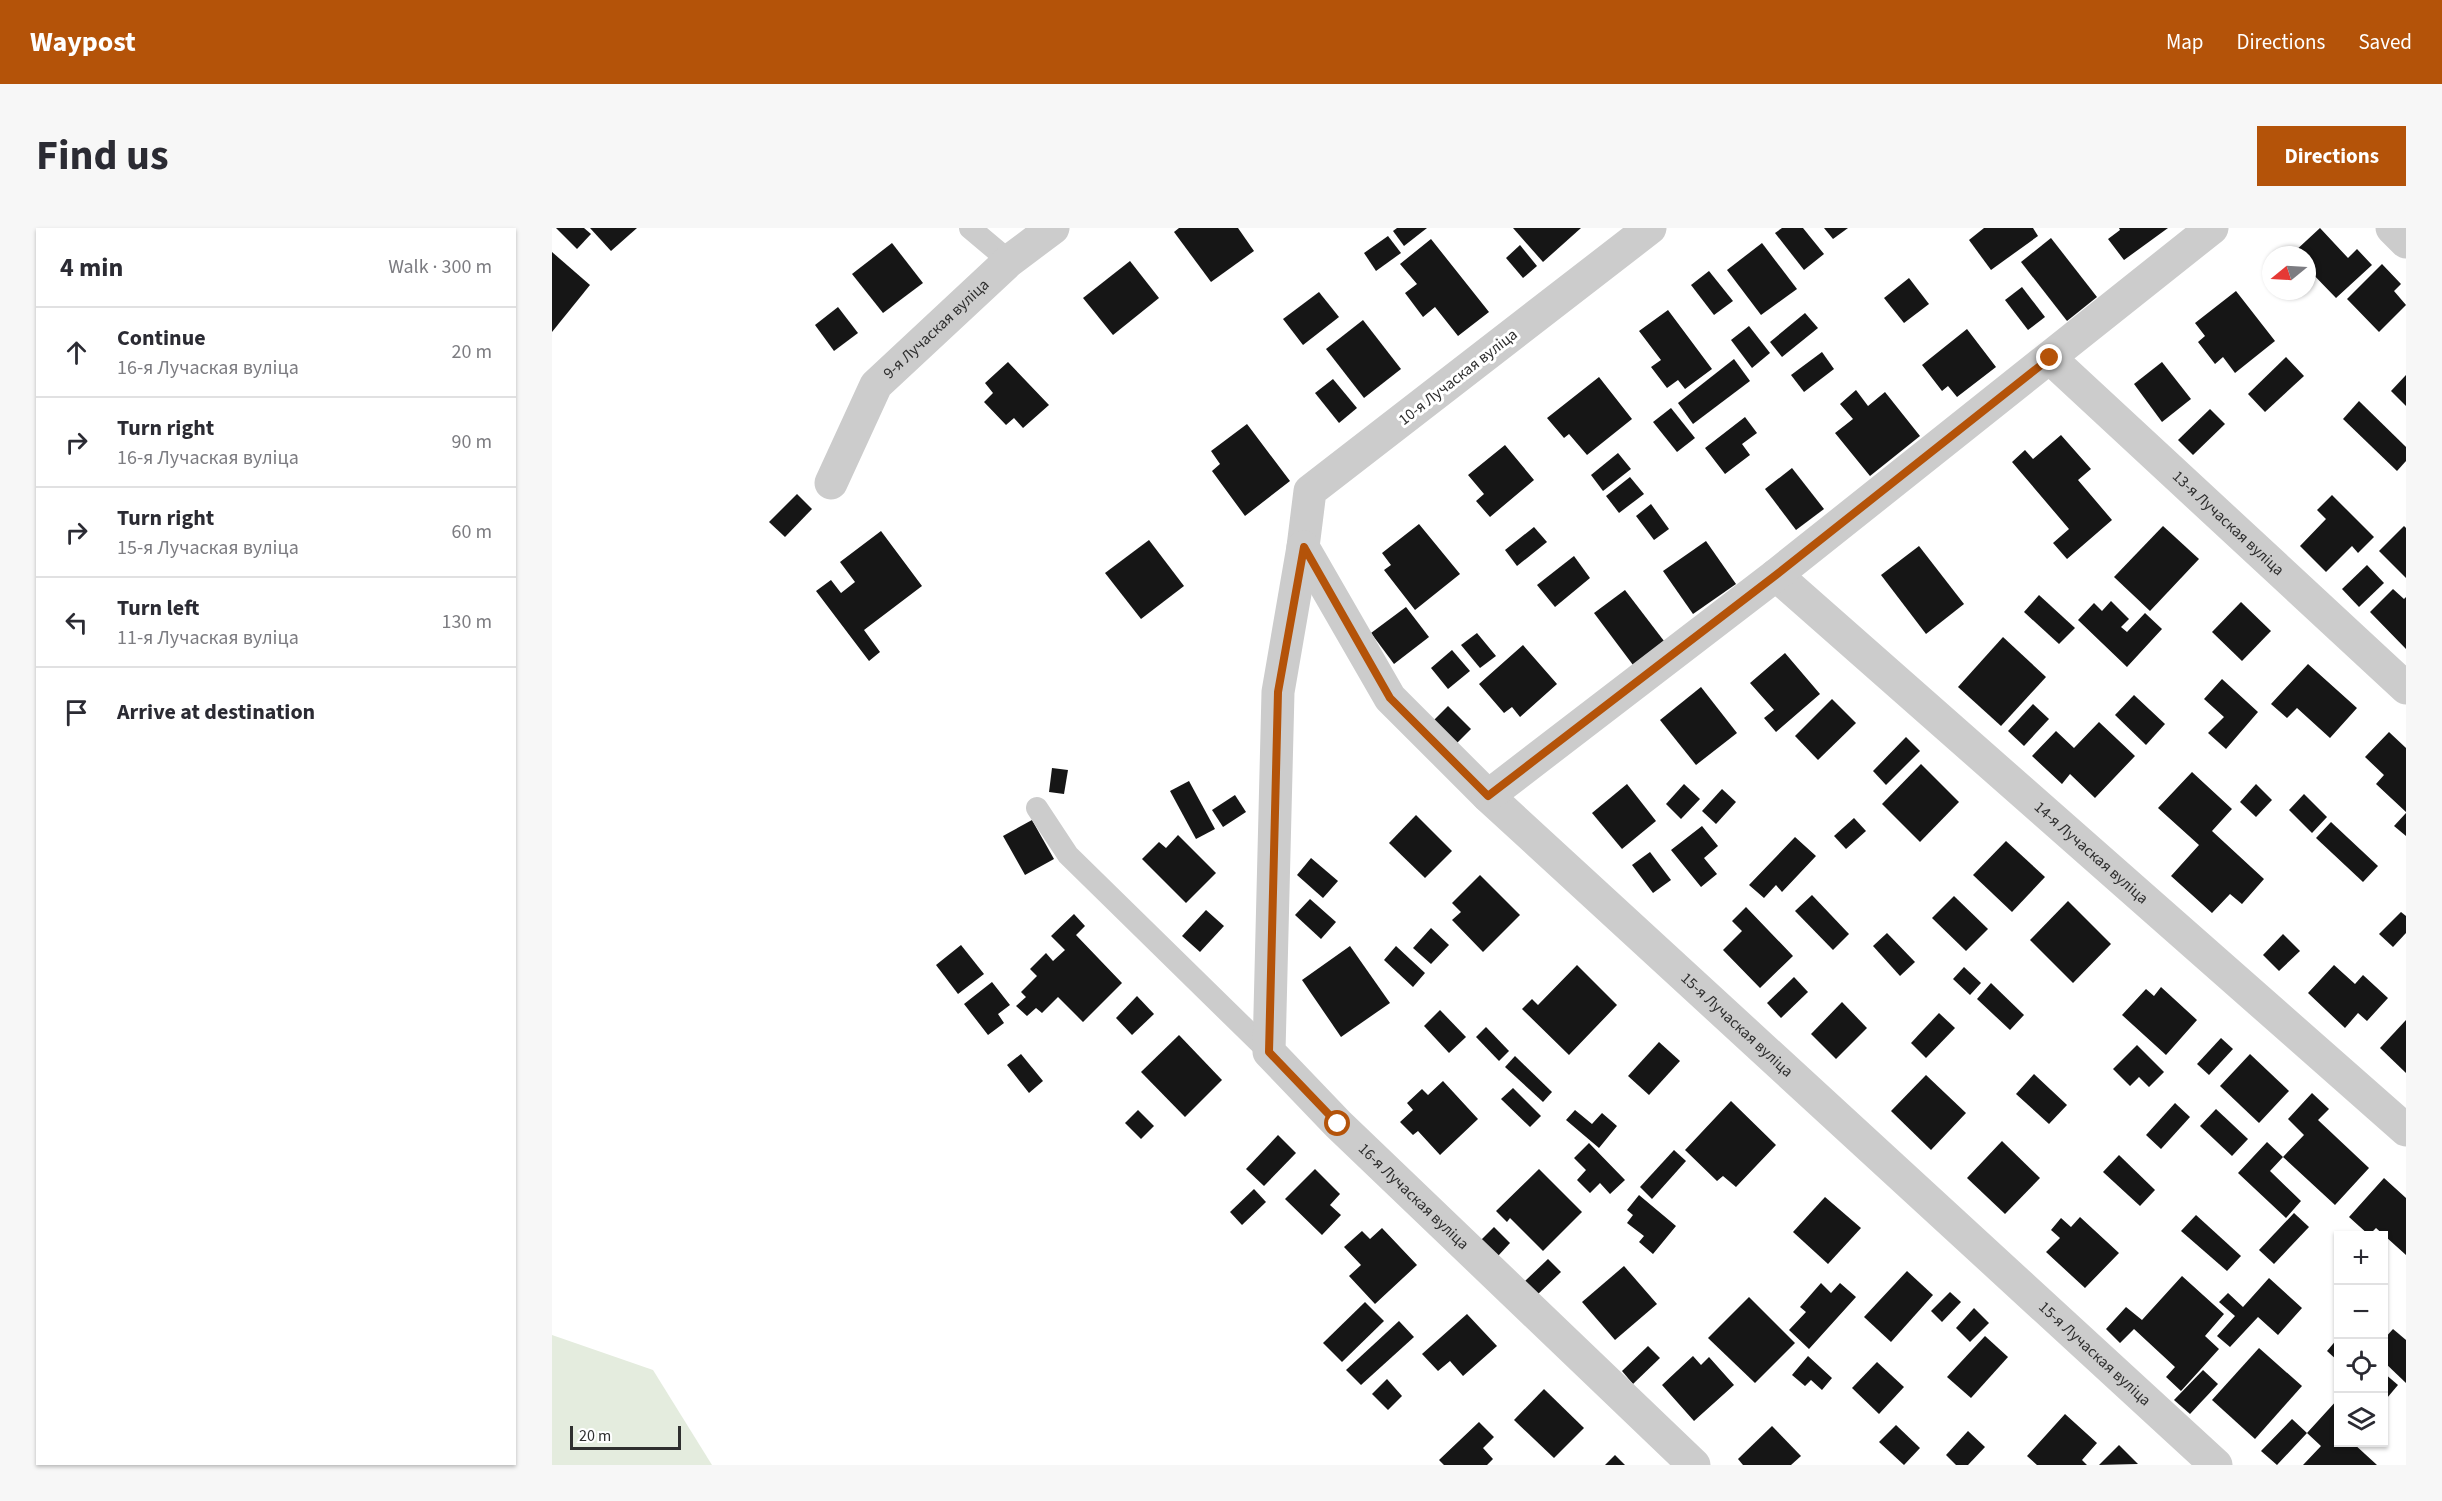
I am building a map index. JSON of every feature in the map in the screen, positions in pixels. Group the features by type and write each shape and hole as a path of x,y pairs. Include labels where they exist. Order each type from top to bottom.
{"street":[{"name":"9-я Лучаская вуліца","path":"831,483 876,385 1009,261 1053,228"},
{"name":"10-я Лучаская вуліца","path":"1304,547 1310,491 1650,228"},
{"path":"1488,796 1776,575 2212,228"},
{"path":"2392,228 2406,242"},
{"name":"13-я Лучаская вуліца","path":"2050,358 2406,688"},
{"name":"15-я Лучаская вуліца","path":"1304,547 1390,698 1488,796 2216,1465"},
{"path":"1269,1052 1278,692 1304,547"},
{"name":"14-я Лучаская вуліца","path":"1776,575 2406,1130"},
{"name":"16-я Лучаская вуліца","path":"1269,1052 1338,1124 1694,1465"}],"lane":[{"path":"970,228 1009,261"},
{"path":"1037,808 1068,855 1269,1052"}],"shaded area":[{"path":"552,1335 653,1370 712,1465 552,1465"}],"building":[{"path":"556,228 584,228 591,234 577,249"},
{"path":"590,228 637,228 611,251"},
{"path":"1179,228 1238,228 1254,251 1211,282 1174,232"},
{"path":"1397,228 1427,228 1404,246 1393,231"},
{"path":"1513,228 1581,228 1543,262"},
{"path":"1782,228 1803,228 1824,254 1804,270 1775,233"},
{"path":"1824,228 1848,228 1833,239"},
{"path":"1984,228 2033,228 2038,236 1991,270 1969,240"},
{"path":"2119,228 2168,228 2124,260 2108,239 2120,230"},
{"path":"2320,228 2348,258 2357,249 2372,265 2336,298 2316,277 2316,246 2301,246"},
{"path":"1388,236 1401,253 1376,271 1364,253"},
{"path":"2051,238 2097,297 2067,321 2021,262"},
{"path":"1431,239 1489,312 1458,336 1435,307 1423,317 1405,293 1417,284 1400,264"},
{"path":"892,243 923,283 883,313 852,274"},
{"path":"1762,243 1797,289 1761,315 1727,270"},
{"path":"1520,245 1537,266 1523,278 1506,258"},
{"path":"552,252 590,285 552,332"},
{"path":"1130,261 1159,298 1113,335 1083,298"},
{"path":"2382,264 2401,284 2394,291 2406,305 2379,332 2347,299"},
{"path":"1709,271 1733,301 1714,315 1691,285"},
{"path":"1909,278 1929,304 1904,323 1884,298"},
{"path":"2022,287 2045,317 2028,330 2005,300"},
{"path":"2236,291 2275,341 2235,373 2223,357 2215,364 2198,342 2205,336 2195,323"},
{"path":"1319,292 1339,317 1303,345 1283,319"},
{"path":"838,307 858,333 834,351 815,325"},
{"path":"1668,310 1712,369 1685,389 1678,380 1667,388 1651,367 1661,360 1639,331"},
{"path":"1805,313 1818,328 1782,357 1770,342"},
{"path":"1363,320 1401,369 1364,398 1326,349"},
{"path":"1749,326 1770,353 1752,368 1731,340"},
{"path":"1967,329 1996,367 1957,397 1948,386 1942,391 1922,365"},
{"path":"1822,352 1834,369 1804,392 1791,375"},
{"path":"2286,357 2304,376 2265,412 2248,394"},
{"path":"1734,359 1750,381 1693,424 1678,403"},
{"path":"1008,362 1049,405 1023,428 1014,418 1006,425 984,402 993,393 985,383"},
{"path":"2162,362 2191,399 2162,422 2134,384"},
{"path":"2406,375 2406,406 2391,391"},
{"path":"1599,377 1632,419 1587,455 1569,434 1564,438 1547,418"},
{"path":"1333,379 1357,408 1339,423 1315,393"},
{"path":"1856,390 1868,406 1885,392 1920,436 1870,476 1835,433 1853,419 1840,404"},
{"path":"2359,401 2406,447 2406,461 2397,471 2343,419"},
{"path":"1671,408 1695,438 1677,452 1653,422"},
{"path":"2210,409 2225,424 2193,455 2178,440"},
{"path":"1745,417 1757,433 1742,444 1750,455 1725,474 1705,448"},
{"path":"1247,424 1290,481 1245,516 1212,471 1220,464 1211,451"},
{"path":"2061,435 2091,469 2078,480 2112,520 2067,559 2053,543 2069,529 2012,462 2025,450 2033,459"},
{"path":"1505,445 1534,480 1490,517 1476,501 1484,494 1468,475"},
{"path":"1618,453 1631,469 1603,491 1591,475"},
{"path":"1792,468 1824,509 1796,530 1765,489"},
{"path":"1630,477 1644,494 1619,513 1606,496"},
{"path":"797,494 812,509 785,537 769,522"},
{"path":"2332,495 2374,537 2358,553 2352,546 2326,572 2300,546 2326,519 2317,510"},
{"path":"1651,504 1669,529 1654,540 1636,516"},
{"path":"1419,524 1460,574 1415,610 1384,570 1391,565 1382,553"},
{"path":"2163,526 2199,559 2150,611 2114,577"},
{"path":"2404,526 2406,528 2406,578 2379,551"},
{"path":"1534,527 1547,542 1517,566 1505,550"},
{"path":"881,531 922,586 864,630 880,652 869,661 816,591 831,580 841,593 855,582 840,562"},
{"path":"1149,540 1184,586 1141,619 1105,573"},
{"path":"1706,541 1736,584 1693,614 1663,571"},
{"path":"1919,546 1964,604 1926,634 1881,575"},
{"path":"1574,556 1590,578 1555,607 1537,585"},
{"path":"2367,565 2384,583 2359,607 2342,589"},
{"path":"2393,589 2404,599 2406,597 2406,649 2370,612"},
{"path":"1625,590 1664,641 1633,665 1594,613"},
{"path":"2039,595 2075,628 2059,644 2024,612"},
{"path":"2111,601 2129,619 2121,627 2127,632 2145,613 2162,629 2127,667 2078,620 2094,603 2102,611"},
{"path":"2241,602 2271,631 2242,661 2212,632"},
{"path":"1406,607 1429,637 1394,664 1371,633"},
{"path":"1477,633 1496,656 1480,668 1461,645"},
{"path":"2003,637 2046,677 2001,726 1958,687"},
{"path":"1523,645 1557,684 1520,717 1512,707 1504,713 1479,684"},
{"path":"1452,650 1470,671 1448,689 1431,668"},
{"path":"1785,653 1820,694 1776,732 1764,718 1774,710 1750,683"},
{"path":"2308,664 2357,708 2330,738 2297,708 2287,718 2271,704"},
{"path":"2222,679 2258,712 2226,749 2208,733 2224,717 2204,699"},
{"path":"1701,687 1737,733 1696,765 1660,720"},
{"path":"2134,695 2165,724 2146,745 2115,715"},
{"path":"1832,699 1856,723 1818,760 1795,736"},
{"path":"2033,704 2049,719 2024,746 2008,731"},
{"path":"1448,706 1471,729 1454,746 1431,723"},
{"path":"2099,722 2135,756 2095,798 2070,774 2062,784 2032,756 2056,731 2074,748"},
{"path":"2389,732 2406,748 2406,812 2376,784 2384,775 2365,757"},
{"path":"1906,737 1920,751 1886,785 1873,771"},
{"path":"1921,764 1959,802 1920,842 1882,804"},
{"path":"1052,768 1068,770 1064,794 1049,792"},
{"path":"2192,772 2232,809 2212,831 2264,879 2242,904 2230,894 2212,913 2171,876 2199,845 2158,808"},
{"path":"1189,781 1215,829 1196,839 1170,791"},
{"path":"1627,784 1656,821 1622,849 1592,813"},
{"path":"1684,784 1700,799 1681,819 1666,804"},
{"path":"2256,784 2272,800 2256,817 2240,802"},
{"path":"1722,789 1736,802 1716,824 1702,811"},
{"path":"2304,794 2327,817 2312,833 2289,810"},
{"path":"1235,795 1246,812 1223,827 1212,810"},
{"path":"2406,813 2406,836 2394,826"},
{"path":"1416,815 1452,851 1425,878 1389,843"},
{"path":"1854,818 1866,831 1846,849 1834,836"},
{"path":"1032,820 1054,859 1025,875 1003,836"},
{"path":"2331,822 2378,866 2363,882 2316,838"},
{"path":"1702,826 1718,846 1704,858 1717,874 1701,887 1671,850"},
{"path":"1178,835 1216,873 1186,903 1142,859 1159,842 1166,848"},
{"path":"1795,837 1816,856 1782,892 1776,885 1764,898 1749,885"},
{"path":"2006,841 2045,877 2012,912 1973,875"},
{"path":"1650,852 1671,880 1653,893 1632,865"},
{"path":"1311,858 1338,881 1323,898 1297,875"},
{"path":"1480,875 1520,915 1483,952 1452,920 1461,912 1452,903"},
{"path":"1812,895 1849,934 1833,950 1795,911"},
{"path":"1954,896 1988,929 1966,951 1932,918"},
{"path":"1310,899 1336,922 1321,939 1295,915"},
{"path":"2068,901 2111,944 2073,983 2030,940"},
{"path":"1746,907 1793,956 1760,988 1723,950 1742,931 1732,921"},
{"path":"1206,910 1224,926 1200,952 1182,936"},
{"path":"2401,912 2406,916 2406,933 2393,947 2379,934"},
{"path":"1074,914 1085,926 1076,935 1122,983 1083,1022 1058,997 1042,1013 1036,1008 1027,1016 1016,1006 1026,997 1021,992 1037,976 1030,969 1046,953 1053,961 1065,950 1051,936"},
{"path":"1431,928 1449,945 1431,964 1413,948"},
{"path":"1887,933 1915,962 1900,976 1873,946"},
{"path":"2283,934 2300,951 2279,971 2263,955"},
{"path":"961,945 984,974 958,994 936,965"},
{"path":"1350,946 1390,1003 1341,1037 1302,980"},
{"path":"1396,946 1425,973 1413,987 1384,960"},
{"path":"1577,965 1617,1005 1569,1055 1522,1009 1532,999 1538,1005"},
{"path":"2334,965 2355,984 2363,975 2388,998 2367,1021 2358,1013 2345,1028 2308,993"},
{"path":"1964,967 1981,983 1970,995 1953,979"},
{"path":"1794,977 1808,992 1781,1018 1767,1003"},
{"path":"992,982 1010,1005 998,1014 1004,1023 988,1035 964,1004"},
{"path":"1991,983 2024,1015 2010,1030 1977,999"},
{"path":"2161,987 2197,1020 2166,1055 2122,1015 2146,989 2154,996"},
{"path":"1137,996 1154,1014 1132,1035 1116,1018"},
{"path":"1842,1002 1867,1028 1836,1059 1811,1034"},
{"path":"1440,1010 1466,1037 1449,1053 1424,1026"},
{"path":"1939,1013 1955,1028 1926,1058 1911,1043"},
{"path":"2406,1020 2406,1073 2380,1048"},
{"path":"1486,1027 1509,1051 1499,1061 1476,1037"},
{"path":"1179,1035 1222,1080 1185,1117 1141,1072"},
{"path":"2221,1038 2233,1049 2209,1075 2197,1064"},
{"path":"1659,1042 1680,1061 1649,1095 1628,1076"},
{"path":"2137,1045 2164,1072 2149,1087 2139,1077 2130,1086 2113,1069"},
{"path":"1021,1054 1043,1081 1029,1093 1007,1065"},
{"path":"2250,1054 2289,1091 2259,1123 2220,1086"},
{"path":"1515,1056 1552,1092 1543,1102 1505,1067"},
{"path":"2034,1074 2067,1105 2049,1124 2016,1094"},
{"path":"1926,1075 1966,1113 1931,1150 1891,1111"},
{"path":"1443,1081 1478,1119 1440,1155 1418,1131 1413,1135 1400,1122 1413,1110 1407,1103 1422,1089 1428,1095"},
{"path":"1513,1088 1541,1116 1530,1127 1501,1099"},
{"path":"2312,1093 2329,1109 2318,1120 2369,1168 2335,1205 2283,1157 2304,1135 2288,1119"},
{"path":"1731,1101 1776,1145 1736,1187 1723,1176 1717,1181 1685,1150"},
{"path":"2175,1103 2190,1117 2161,1149 2146,1135"},
{"path":"2216,1109 2248,1139 2232,1156 2200,1126"},
{"path":"1138,1110 1154,1126 1141,1139 1125,1123"},
{"path":"1575,1110 1592,1124 1602,1113 1617,1126 1599,1148 1566,1120"},
{"path":"1278,1135 1296,1153 1264,1186 1246,1169"},
{"path":"2002,1141 2040,1178 2005,1214 1967,1178"},
{"path":"2267,1142 2283,1157 2270,1171 2301,1201 2286,1218 2238,1173"},
{"path":"1589,1143 1625,1180 1610,1194 1600,1183 1590,1193 1577,1180 1586,1170 1574,1158"},
{"path":"1674,1150 1686,1161 1652,1199 1640,1187"},
{"path":"2119,1155 2155,1190 2140,1206 2103,1172"},
{"path":"1315,1169 1340,1194 1330,1205 1341,1215 1322,1235 1285,1199"},
{"path":"1539,1169 1582,1212 1543,1251 1510,1218 1507,1222 1496,1211"},
{"path":"2384,1178 2406,1198 2406,1255 2388,1239 2388,1231 2379,1231 2376,1228 2373,1231 2365,1231 2349,1217"},
{"path":"1254,1189 1266,1202 1242,1225 1230,1212"},
{"path":"1639,1195 1676,1226 1653,1254 1639,1242 1644,1236 1627,1223 1633,1215 1627,1210"},
{"path":"1825,1197 1861,1228 1828,1264 1793,1232"},
{"path":"2294,1213 2309,1227 2274,1264 2259,1250"},
{"path":"2196,1215 2241,1256 2227,1271 2181,1231"},
{"path":"2080,1217 2119,1253 2085,1288 2046,1252 2060,1238 2051,1230 2061,1218 2071,1227"},
{"path":"1494,1227 1510,1243 1498,1256 1481,1240"},
{"path":"1382,1228 1417,1265 1375,1304 1349,1276 1361,1265 1344,1247 1362,1231 1370,1239"},
{"path":"1548,1259 1561,1272 1536,1296 1523,1283"},
{"path":"1624,1266 1657,1304 1615,1340 1582,1302"},
{"path":"1907,1271 1933,1295 1891,1342 1864,1317"},
{"path":"2182,1276 2224,1314 2205,1336 2219,1349 2181,1391 2166,1377 2175,1367 2134,1329 2120,1343 2106,1329 2126,1307 2142,1320"},
{"path":"2269,1278 2302,1308 2278,1335 2258,1317 2230,1347 2217,1336 2235,1316 2219,1302 2228,1293 2243,1307"},
{"path":"1821,1283 1831,1293 1840,1283 1856,1297 1809,1349 1789,1330 1806,1312 1800,1307"},
{"path":"1950,1292 1961,1302 1942,1322 1931,1311"},
{"path":"1749,1297 1795,1343 1755,1383 1708,1338"},
{"path":"1365,1302 1384,1321 1342,1362 1323,1343"},
{"path":"1974,1308 1989,1323 1970,1342 1956,1328"},
{"path":"1467,1314 1497,1346 1463,1376 1450,1361 1438,1371 1422,1354"},
{"path":"1399,1321 1414,1337 1361,1385 1346,1370"},
{"path":"2393,1329 2406,1340 2406,1383 2388,1366 2388,1335"},
{"path":"1985,1336 2008,1357 1971,1398 1947,1377"},
{"path":"2334,1343 2334,1357 2327,1351"},
{"path":"1648,1346 1660,1358 1633,1384 1622,1371"},
{"path":"2259,1348 2302,1386 2255,1439 2212,1400"},
{"path":"1693,1356 1701,1365 1709,1357 1734,1385 1694,1421 1662,1385"},
{"path":"1808,1356 1832,1378 1822,1390 1811,1380 1805,1386 1792,1375"},
{"path":"1877,1362 1904,1387 1879,1414 1852,1388"},
{"path":"2203,1370 2218,1384 2190,1414 2174,1400"},
{"path":"2388,1376 2398,1385 2388,1397"},
{"path":"1387,1379 1402,1396 1388,1410 1372,1394"},
{"path":"1544,1389 1584,1428 1554,1458 1514,1420"},
{"path":"2334,1403 2334,1447 2357,1447 2377,1465 2303,1465 2321,1446 2307,1433"},
{"path":"2065,1414 2097,1443 2082,1460 2087,1465 2037,1465 2027,1456"},
{"path":"2292,1419 2307,1433 2277,1465 2261,1451"},
{"path":"1479,1422 1494,1437 1483,1448 1493,1459 1487,1465 1444,1465 1439,1460"},
{"path":"1896,1425 1920,1448 1904,1465 1879,1442"},
{"path":"1772,1426 1801,1456 1791,1465 1743,1465 1738,1459"},
{"path":"1968,1431 1985,1447 1968,1465 1956,1465 1946,1455"},
{"path":"2119,1445 2138,1464 2099,1465"},
{"path":"1615,1455 1625,1465 1605,1465"}],"route":[{"path":"1338,1124 1269,1052 1278,692 1304,547 1390,698 1488,796 1776,575 2050,358"}]}
